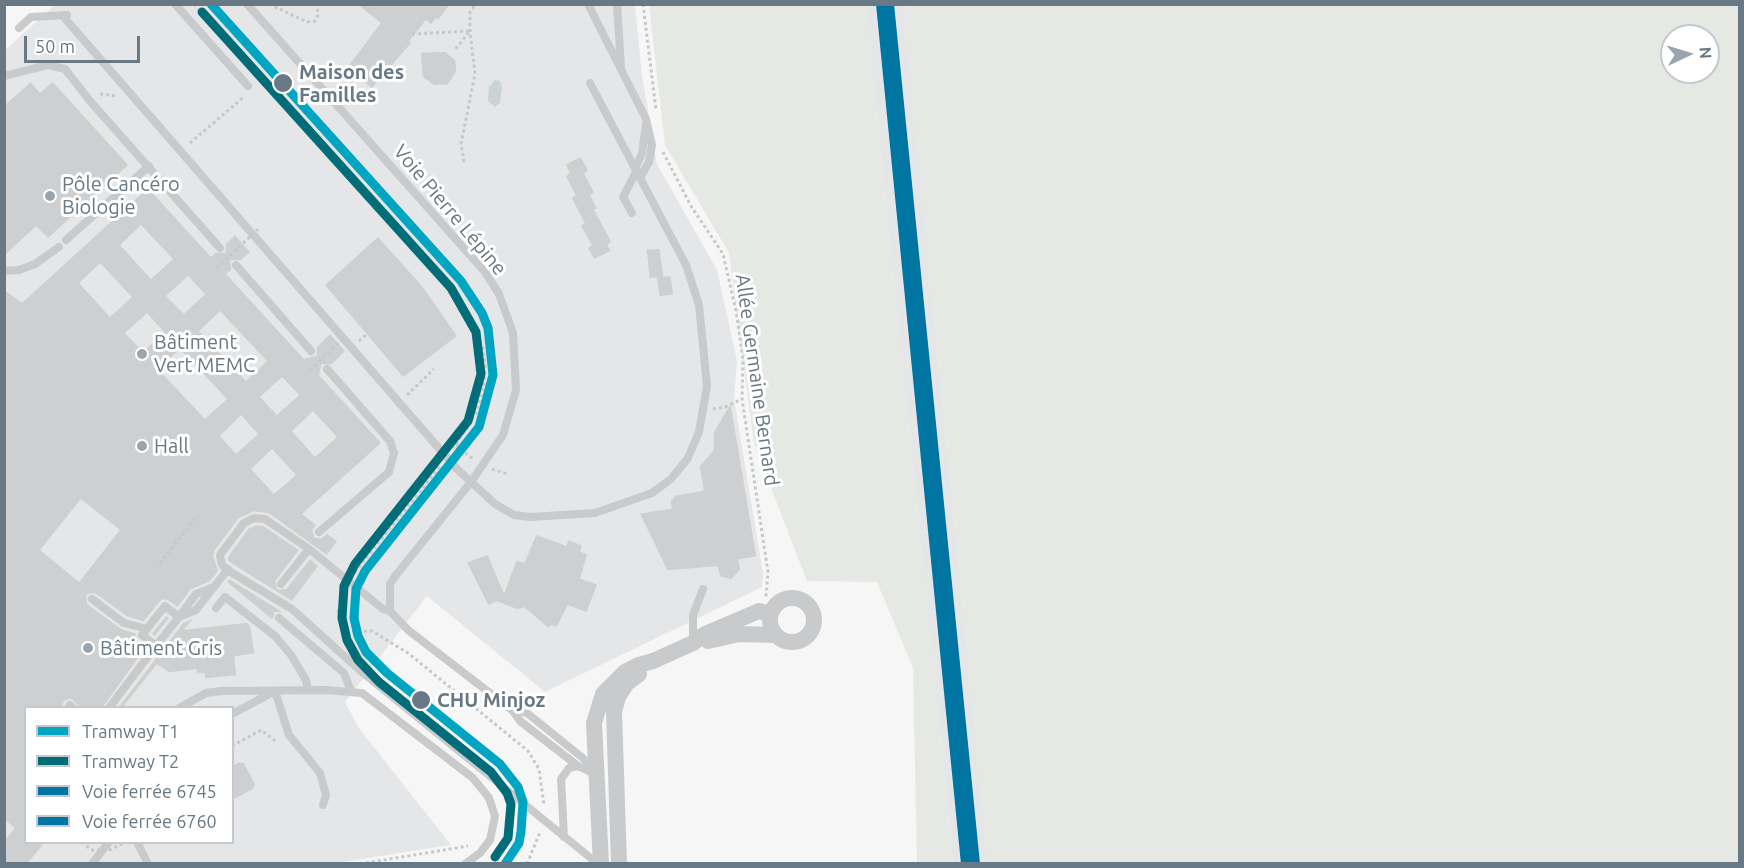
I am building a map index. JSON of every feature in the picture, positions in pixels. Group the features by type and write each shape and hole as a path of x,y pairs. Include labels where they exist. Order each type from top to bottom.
{"street":[{"path":"693,643 739,634 775,636 786,642 801,641 812,630 814,615 806,603 792,598 778,602 770,614 771,629 775,636"},
{"path":"600,864 594,723 603,694 625,672 759,611 770,614"},
{"path":"619,864 614,712 618,697 627,683 653,661"},
{"path":"597,775 616,791"}],"lane":[{"path":"175,4 250,88"},
{"name":"Voie Pierre Lépine","path":"247,4 485,272 499,294 513,333 516,390 503,435 471,483 396,574 390,584 390,611"},
{"path":"588,4 646,119 651,145 649,162 638,171 624,197 632,213"},
{"path":"617,4 621,71"},
{"path":"19,28 31,17 65,15"},
{"path":"65,15 242,221"},
{"path":"65,15 471,483 495,504 514,515 572,516 619,506 652,493 671,479 688,458 699,432 703,410 707,386 699,305 686,265 590,83"},
{"path":"4,76 48,65 65,69 220,248"},
{"path":"66,240 149,166"},
{"path":"4,271 35,264 59,247"},
{"path":"236,265 311,351"},
{"path":"319,532 389,472 394,453 390,441 327,369"},
{"path":"597,775 578,766 520,721 512,710 408,630 390,611 383,609 309,549 265,519 255,518 244,523 220,555 222,564 228,569 292,609 369,678 600,864"},
{"path":"281,584 309,549"},
{"path":"111,706 196,594 214,587 228,569"},
{"path":"693,643 693,615 703,589"},
{"path":"216,608 225,597 275,636 291,655 308,690"},
{"path":"92,599 124,622 147,629"},
{"path":"156,646 142,635 165,606 179,617"},
{"path":"279,618 344,673 351,691"},
{"path":"234,713 275,691"},
{"path":"275,691 289,735 320,773 326,795 323,805"},
{"path":"183,706 206,693 351,691 371,698 473,778 489,798 495,816 494,828 488,843 480,853 465,864"},
{"path":"512,710 526,713 578,754 597,775"},
{"path":"578,754 595,740"},
{"path":"456,765 466,763 478,766"},
{"path":"564,837 561,779 569,768 578,766"},
{"path":"92,864 109,844"},
{"path":"138,844 148,864"}],"path":[{"path":"194,4 461,301 475,326 483,348 484,387 476,412 452,451"},
{"path":"269,4 308,22 315,21 318,15 317,4"},
{"path":"464,162 461,144 463,126 475,74 470,32 471,12 476,4"},
{"path":"643,4 657,114"},
{"path":"412,34 470,32"},
{"path":"454,51 470,32"},
{"path":"258,85 263,80"},
{"path":"183,150 250,88"},
{"name":"Allée Germaine Bernard","path":"662,144 663,154 691,206 723,254 742,350 742,399 768,572 766,597"},
{"path":"217,268 255,232"},
{"path":"357,342 367,334"},
{"path":"310,370 344,338"},
{"path":"399,402 434,369"},
{"path":"703,410 725,407 742,399"},
{"path":"351,579 444,461"},
{"path":"160,563 198,515"},
{"path":"349,589 338,611 344,631 372,631 408,653 528,751 539,769 543,782 542,818 536,845 526,864"},
{"path":"234,745 261,730 277,742"},
{"path":"360,864 488,843"},
{"path":"83,844 92,850 110,850 123,844"}],"shaded area":[{"path":"55,5 635,5 642,76 657,164 717,270 737,361 734,399 763,573 762,587 545,692 427,596 345,702 358,727 451,845 336,863 5,864 5,50"},
{"path":"649,5 865,5 953,863 917,863 913,668 877,582 807,581 754,444 729,253 665,145"},
{"path":"865,5 904,5 989,863 953,863"},
{"path":"904,5 1739,5 1739,863 989,863"},
{"path":"495,80 500,81 502,88 500,103 495,107 488,101 489,87"}],"building":[{"path":"356,4 451,4 439,20 436,19 431,25 426,21 410,41 412,43 372,89 346,68 380,23"},
{"path":"445,51 456,60 457,72 448,85 434,86 422,77 420,52"},
{"name":"Pôle Cancéro Biologie","path":"31,81 40,92 53,81 129,165 48,239 36,227 4,257 4,105"},
{"path":"581,156 589,171 585,174 595,193 591,195 598,209 595,210 612,242 608,245 612,251 594,260 587,248 591,245 580,226 584,223 571,198 575,195 565,176 569,173 565,164"},
{"path":"148,187 211,256 215,252 225,252 225,244 235,234 251,252 241,261 231,261 232,270 227,274 304,358 316,355 316,347 330,333 346,351 332,365 322,365 320,375 382,443 303,514 317,525 313,530 315,537 321,538 327,533 338,541 327,556 269,514 254,512 239,519 215,551 214,556 219,571 210,582 191,590 178,608 162,600 144,622 127,617 95,594 87,595 88,604 121,628 136,633 138,640 147,647 104,706 77,706 71,699 65,701 63,706 24,706 24,844 44,844 28,864 4,864 4,840 14,828 4,820 4,289 22,302","holes":["141,226 172,259 151,278 121,245","100,264 131,297 110,316 80,283","188,277 204,294 184,313 167,296","220,312 266,361 246,380 200,331","147,314 163,332 143,351 126,333","180,350 226,399 205,418 159,369","282,378 298,395 277,414 261,397","313,412 336,437 315,456 293,431","241,416 257,434 236,453 221,436","272,450 295,475 274,493 252,469","81,500 119,530 79,581 41,550"]},
{"path":"378,236 423,286 458,336 403,378 324,285"},
{"path":"660,248 664,276 671,275 674,295 659,297 656,278 649,279 646,249"},
{"path":"731,402 757,557 739,560 741,570 731,580 720,577 717,567 667,571 639,513 671,508 670,501 675,495 703,490 699,466 713,450 713,432"},
{"path":"263,525 300,550 276,581 278,589 286,588 310,558 319,566 292,602 228,562 227,557 248,528"},
{"path":"536,534 566,545 568,539 583,545 581,551 588,554 581,578 598,584 587,613 568,606 557,628 551,626 549,629 524,608 517,610 497,602 488,606 466,562 488,554 504,592 516,560 524,562"},
{"path":"229,578 284,612 275,613 273,621 226,582"},
{"path":"166,615 170,618 155,637 151,634"},
{"path":"196,617 185,629 247,622 251,626 255,654 235,657 237,676 204,679 204,674 196,674 196,670 169,673 157,665 125,706 119,706 183,622"},
{"path":"244,762 256,785 253,790 234,800 234,764"}],"tram line":[{"name":"T1","path":"211,4 461,281 482,313 488,328 493,375 479,427 365,571 356,589 354,618 358,636 366,652 387,673 500,764 518,787 523,802 521,832 519,843 505,864"},
{"name":"T2","path":"202,12 451,288 476,332 481,374 468,421 355,564 344,586 342,618 347,640 358,660 379,682 491,772 507,793 511,804 508,838 495,857"}],"rail line":[{"name":"6760","path":"881,4 966,864"},
{"name":"6745","path":"889,4 975,864"}],"place":[{"name":"Maison des Familles","path":"283,83"},
{"name":"Pôle Cancéro Biologie","path":"50,196"},
{"name":"Bâtiment Vert MEMC","path":"142,354"},
{"name":"Hall","path":"142,446"},
{"name":"Bâtiment Gris","path":"88,648"},
{"name":"CHU Minjoz","path":"421,700"}]}
